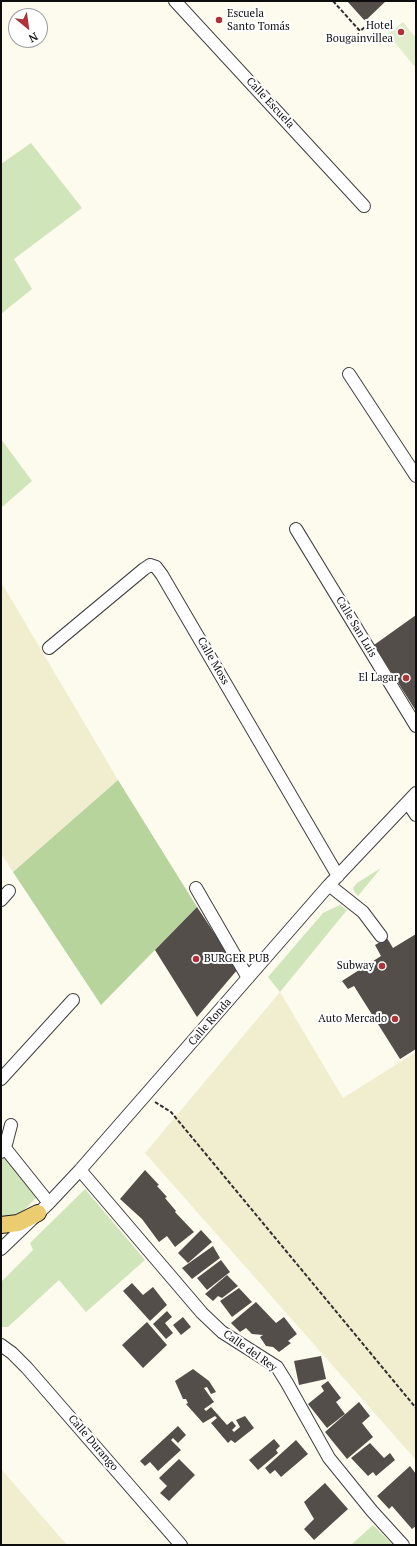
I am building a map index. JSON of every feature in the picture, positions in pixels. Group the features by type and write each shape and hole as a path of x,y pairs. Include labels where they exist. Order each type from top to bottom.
{"main road":[{"path":"1,1225 18,1223 43,1208"}],"street":[{"name":"Calle Escuela","path":"175,1 364,206"},
{"path":"349,374 416,476"},
{"name":"Calle San Luis","path":"296,529 416,726"},
{"name":"Calle Moss","path":"48,648 144,569 150,565 156,567 166,581 333,880"},
{"path":"412,798 416,815"},
{"name":"Calle Ronda","path":"1,1248 80,1170 333,880 412,798"},
{"path":"333,880 364,912 381,936"},
{"path":"196,888 248,978"},
{"path":"1,1079 73,1000"},
{"path":"11,1125 3,1150 43,1208"},
{"name":"Calle del Rey","path":"80,1170 202,1313 222,1332 276,1367 287,1382 329,1458 403,1545"},
{"name":"Calle Durango","path":"1,1345 12,1353 26,1368 181,1545"}],"path":[{"path":"333,1 360,31 374,20"},
{"path":"146,1095 171,1112 416,1408"}],"shaded area":[{"path":"1,582 118,780 13,872 1,853"},
{"path":"280,992 343,1098 416,1052 416,1460 145,1153"},
{"path":"1,1469 67,1545 1,1545"}],"green space":[{"path":"403,22 416,38 416,64 414,66 388,34"},
{"path":"31,143 82,208 14,259 32,289 1,314 1,164"},
{"path":"1,439 32,481 1,508"},
{"path":"118,780 197,907 101,1005 13,872"},
{"path":"381,868 358,896 353,888 357,883"},
{"path":"340,905 347,910 280,992 268,977 323,913"},
{"path":"6,1154 40,1194 22,1212 14,1216 1,1217 1,1160"},
{"path":"85,1189 145,1260 86,1312 59,1280 8,1327 1,1327 1,1282 33,1250 30,1243"},
{"path":"373,1525 393,1545 351,1545"}],"building":[{"path":"347,1 386,1 365,21"},
{"name":"El Lagar","path":"416,615 416,711 374,645"},
{"name":"BURGER PUB","path":"197,907 238,969 197,1017 155,950"},
{"name":"Auto Mercado","path":"416,934 416,1049 400,1059 354,986 348,989 342,981 381,956 375,945 387,938 393,948"},
{"path":"145,1170 159,1185 157,1186 167,1197 165,1198 176,1211 175,1212 194,1232 175,1247 167,1236 159,1242 142,1219 120,1199"},
{"path":"201,1230 212,1242 188,1263 178,1253"},
{"path":"213,1246 220,1258 192,1279 182,1268"},
{"path":"221,1260 230,1272 207,1290 197,1278"},
{"path":"227,1275 238,1286 222,1298 218,1296 213,1301 205,1294"},
{"path":"132,1283 143,1295 153,1287 167,1305 150,1321 123,1291"},
{"path":"239,1288 252,1302 232,1317 220,1301"},
{"path":"256,1302 276,1323 284,1317 297,1334 288,1341 291,1343 279,1352 273,1347 266,1346 260,1337 263,1335 252,1334 246,1328 240,1332 231,1323"},
{"path":"167,1311 172,1317 165,1323 173,1333 166,1339 153,1324"},
{"path":"183,1317 191,1327 181,1335 173,1325"},
{"path":"147,1322 167,1345 143,1368 122,1345"},
{"path":"321,1356 326,1379 299,1385 294,1361"},
{"path":"193,1369 209,1381 216,1392 211,1394 207,1387 204,1388 214,1402 204,1409 206,1411 211,1407 227,1425 232,1421 236,1426 232,1430 234,1432 240,1427 236,1420 245,1416 254,1428 235,1443 231,1440 228,1443 211,1423 217,1418 215,1416 203,1423 186,1404 188,1403 186,1399 183,1399 175,1381"},
{"path":"328,1381 341,1398 336,1402 345,1414 327,1428 308,1404 324,1391 321,1386"},
{"path":"359,1402 370,1416 362,1423 373,1437 347,1459 325,1432"},
{"path":"178,1426 186,1435 178,1443 173,1438 171,1440 181,1450 158,1471 150,1462 145,1466 140,1461"},
{"path":"274,1439 280,1446 276,1450 278,1453 258,1470 249,1460"},
{"path":"296,1440 308,1454 281,1477 275,1470 270,1474 265,1468"},
{"path":"370,1443 384,1458 390,1453 395,1460 376,1476 373,1472 368,1476 351,1458"},
{"path":"179,1459 195,1475 169,1501 160,1493 167,1486 159,1478"},
{"path":"410,1466 416,1474 416,1526 412,1529 392,1506 389,1509 377,1496"},
{"path":"325,1483 348,1509 314,1540 304,1529 314,1519 304,1502"}],"place":[{"name":"Escuela Santo Tomás","path":"219,20"},
{"name":"Hotel Bougainvillea","path":"401,32"},
{"name":"El Lagar","path":"406,678"},
{"name":"BURGER PUB","path":"196,959"},
{"name":"Subway","path":"382,966"},
{"name":"Auto Mercado","path":"395,1019"}]}
